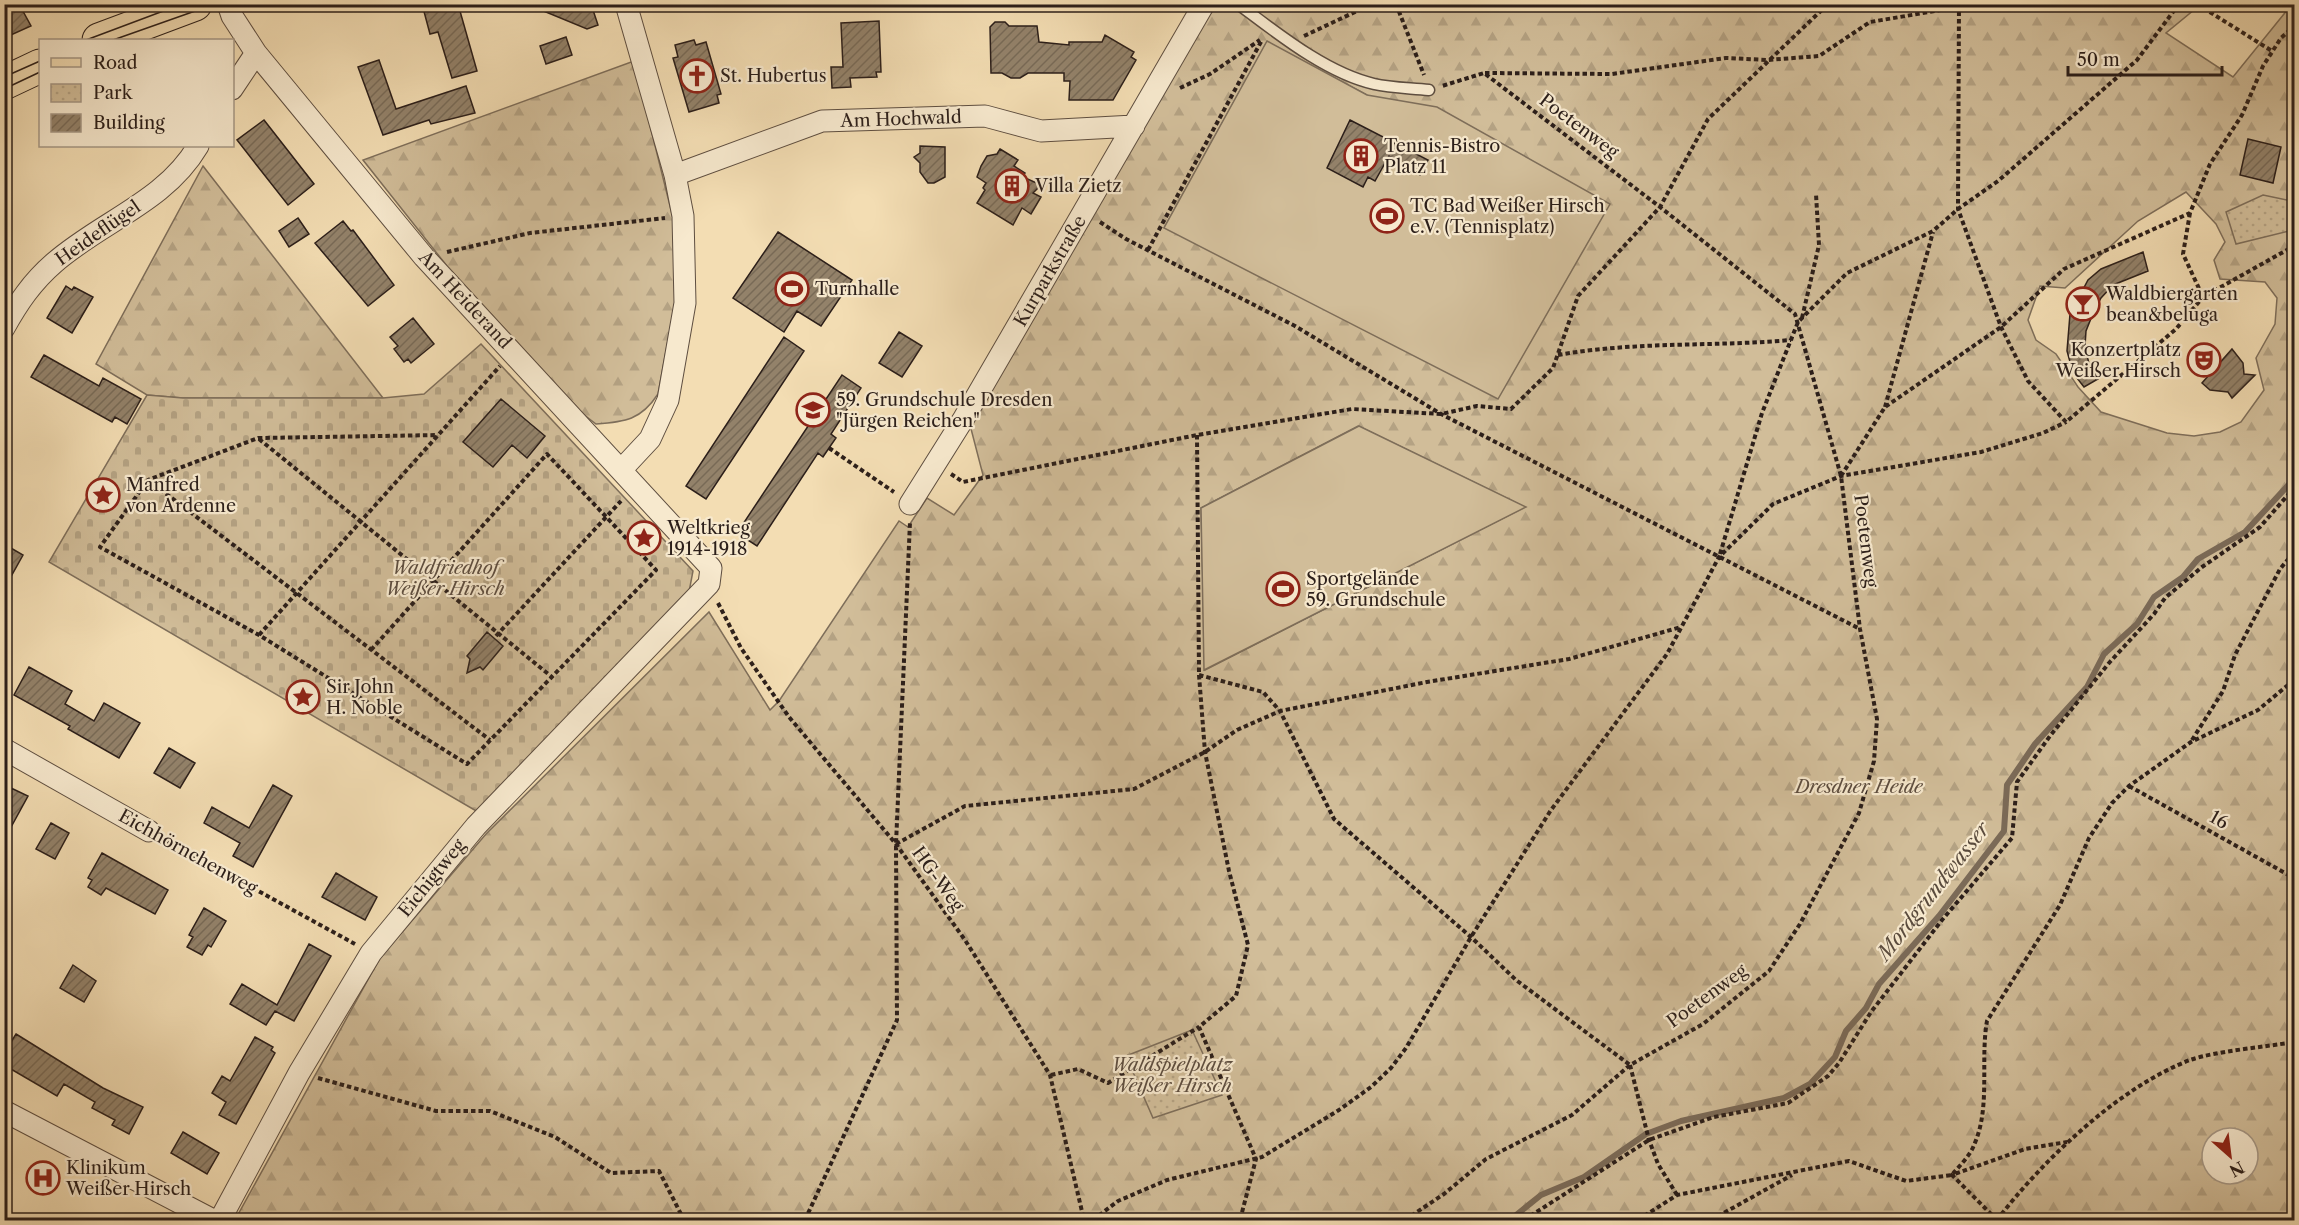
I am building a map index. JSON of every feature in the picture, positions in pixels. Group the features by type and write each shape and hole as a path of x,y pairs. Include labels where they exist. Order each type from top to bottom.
{"main road":[{"path":"101,39 183,6"},
{"path":"4,83 39,66"}],"street":[{"name":"Am Heiderand","path":"228,4 232,16 256,53 424,257 711,568 709,584"},
{"path":"622,470 650,439 668,400 685,303 683,216 675,175 626,4"},
{"name":"Kurparkstraße","path":"910,504 1084,212 1204,4"},
{"path":"234,86 256,53"},
{"name":"Am Hochwald","path":"675,175 822,121 985,116 1041,132 1134,126"},
{"name":"Heideflügel","path":"4,328 24,293 54,262 121,215 153,196 185,168 197,147"},
{"name":"Eichigtweg","path":"220,1221 299,1073 371,953 476,826 709,584"},
{"name":"Eichhörnchenweg","path":"4,749 149,831"},
{"path":"4,1111 213,1221"}],"lane":[{"path":"1238,4 1290,43 1340,70 1373,84 1429,90"}],"path":[{"path":"1290,43 1372,4"},
{"path":"1396,4 1429,90 1484,73 1612,75 1726,58 1768,60 1819,56 1870,22 1958,5 2048,4"},
{"path":"936,463 963,482 1197,435 1352,409 1441,414 1477,406 1510,409 1553,368 1578,296 1660,207 1708,119 1828,4"},
{"path":"1800,321 1847,273 1933,231 1958,209 1998,181 2137,60 2179,4"},
{"path":"2197,4 2272,51"},
{"path":"1958,5 1958,209 2001,327 2028,381 2066,422"},
{"path":"2203,297 2183,254 2190,213 2210,164 2242,115 2272,51 2281,38 2295,26"},
{"path":"1148,102 1210,74 1264,38 1148,250"},
{"name":"Poetenweg","path":"1405,1221 1444,1194 1486,1159 1572,1115 1630,1065 1703,1024 1769,971 1800,924 1850,833 1874,761 1877,719 1860,629 1841,477 1800,321 1795,314 1660,207 1484,73"},
{"path":"1093,1221 1118,1201 1167,1180 1256,1159 1339,1110 1371,1087 1391,1068 1406,1048 1471,937 1551,810 1667,654 1719,557 1762,413 1800,321 1819,245 1816,194"},
{"path":"1084,212 1148,250 1295,326 1441,414 1860,629"},
{"path":"1885,407 2001,327 2064,269 2190,213"},
{"path":"424,257 530,233 683,216"},
{"path":"1841,477 1885,407 1933,231"},
{"path":"1719,557 1773,504 1841,477 1981,452 2043,433 2066,422 2176,329 2203,297 2295,246"},
{"path":"1558,356 1606,347 1678,343 1739,345 1791,340"},
{"path":"259,635 512,352"},
{"path":"371,650 547,454 657,570 467,764 259,635 100,547 148,480 258,438 438,435"},
{"path":"1050,1075 1078,1069 1108,1083 1199,1027 1236,996 1248,945 1229,871 1205,752 1199,675 1197,435"},
{"path":"258,438 552,677"},
{"path":"829,448 879,482"},
{"path":"148,480 489,740"},
{"path":"497,634 636,485"},
{"path":"1524,1221 1649,1140 1714,1117 1788,1103 1828,1076 1839,1063 1871,1012 1942,921 2012,838 2017,782 2050,736 2165,598 2202,567 2260,527 2295,488"},
{"path":"805,1221 897,1020 896,844 910,504"},
{"path":"2191,742 2223,691 2235,655 2280,569 2295,552"},
{"name":"HG-Weg","path":"709,584 741,648 789,717 896,844 965,940 1050,1075 1084,1221"},
{"path":"896,844 965,806 1134,789 1205,752 1237,730 1280,711 1427,682 1569,659 1682,626"},
{"path":"1199,675 1263,692 1280,711 1334,819 1471,937 1516,980 1630,1065 1649,1140 1658,1164 1677,1195"},
{"path":"1952,1176 1974,1147 1980,1127 1983,1043 1987,1021 2060,905 2089,838 2112,803 2130,786 2191,742 2258,710 2295,680"},
{"name":"16","path":"2130,786 2295,878"},
{"name":"Eichhörnchenweg","path":"149,831 371,953"},
{"path":"1199,1027 1256,1159 1240,1221"},
{"path":"1952,1176 1997,1220 2041,1167 2067,1142 2142,1084 2191,1060 2295,1042"},
{"path":"299,1073 436,1111 490,1111 555,1137 612,1173 659,1171 684,1221"},
{"path":"1638,1221 1677,1195 1795,1174 1849,1161 1906,1181 1952,1176 2025,1149 2067,1142"},
{"path":"1711,1221 1795,1174"}],"green space":[{"name":"Dresdner Heide","path":"1214,5 2200,5 2166,33 2233,77 2288,9 2280,5 2294,5 2294,1220 235,1220 380,958 486,834 709,612 770,710 779,701 899,521 908,527 927,498 954,515 983,475 969,421","holes":["1267,42 1367,95 1164,228","2186,192 2216,224 2225,242 2214,260 2220,279 2265,282 2277,298 2275,324 2256,358 2264,390 2241,422 2220,432 2194,436 2167,433 2101,412 2078,387 2056,354 2036,340 2028,320 2040,286 2065,288 2138,221","1358,426 1525,507 1205,670 1201,508"]},
{"name":"TC Bad Weißer Hirsch e.V. (Tennisplatz)","path":"1267,41 1367,95 1437,107 1610,204 1498,399 1164,228"},
{"path":"634,61 673,218 675,303 658,394 652,403 632,418 596,424 583,414 447,266 363,160"},
{"path":"203,166 383,398 183,398 147,395 96,364"},
{"path":"2263,195 2292,201 2289,231 2236,244 2226,212"},
{"name":"Waldfriedhof Weißer Hirsch","path":"481,344 693,571 689,592 478,812 49,562 147,395 183,398 383,398 424,394"},
{"name":"Sportgelände 59. Grundschule","path":"1359,426 1526,507 1204,670 1201,508"},
{"name":"Waldspielplatz Weißer Hirsch","path":"1192,1030 1222,1095 1153,1118 1126,1056"}],"building":[{"path":"4,4 19,4 31,26 4,38"},
{"path":"422,4 458,4 477,71 452,78 438,32 430,34"},
{"path":"591,4 598,25 587,29 529,5"},
{"path":"879,21 881,72 876,72 877,77 850,78 851,87 832,88 831,67 843,67 841,23"},
{"path":"995,22 1005,22 1009,26 1037,26 1039,42 1069,45 1069,42 1102,42 1105,35 1134,52 1131,57 1136,60 1113,100 1069,100 1070,81 1064,81 1064,73 1028,73 1020,78 1011,78 1002,73 991,73 990,27"},
{"path":"566,37 572,55 546,64 540,46"},
{"name":"St. Hubertus","path":"694,40 696,45 706,42 721,94 717,95 719,103 689,112 673,58 678,57 675,45"},
{"path":"379,60 396,109 466,86 475,113 431,124 429,120 383,135 358,67"},
{"path":"264,120 314,184 288,205 237,140"},
{"name":"Tennis-Bistro Platz 11","path":"1350,120 1428,160 1420,175 1389,156 1375,181 1368,177 1363,187 1327,168"},
{"path":"2248,139 2281,147 2273,183 2240,175"},
{"path":"920,146 945,147 945,177 934,183 928,183 920,172 920,163 914,157 920,153"},
{"name":"Villa Zietz","path":"1000,149 1018,160 1014,166 1025,173 1023,177 1041,185 1033,193 1041,197 1031,214 1022,208 1013,225 977,203 985,190 983,188 986,183 977,177 981,166 987,156 997,154"},
{"path":"298,218 309,234 289,247 279,231"},
{"path":"343,221 351,231 353,230 394,285 368,306 315,243"},
{"name":"Turnhalle","path":"778,232 852,280 821,326 797,311 784,332 733,298"},
{"path":"2143,252 2148,271 2113,285 2101,298 2094,311 2086,331 2085,346 2089,364 2098,379 2084,387 2073,373 2067,351 2070,314 2088,280 2101,269"},
{"path":"66,286 72,290 74,287 93,297 72,333 47,318"},
{"path":"413,318 434,344 411,363 408,359 404,362 394,349 398,346 390,337"},
{"path":"899,332 922,346 902,377 879,363"},
{"path":"784,337 804,351 706,499 686,486"},
{"path":"2232,349 2243,363 2244,374 2255,375 2232,398 2228,392 2210,390 2202,383"},
{"path":"44,355 99,386 103,378 141,399 127,424 115,417 112,422 31,377"},
{"path":"842,375 861,388 831,434 836,438 823,457 818,453 757,546 737,533"},
{"path":"501,399 545,436 527,458 512,445 493,467 463,442"},
{"path":"4,544 23,555 4,589"},
{"path":"487,632 503,646 483,670 480,667 467,673 470,659 467,656"},
{"path":"29,667 72,691 65,704 94,721 104,703 140,723 119,758 68,729 70,726 14,695"},
{"path":"169,748 195,763 180,788 154,773"},
{"path":"273,785 292,796 253,867 233,856 240,843 204,823 212,807 249,828"},
{"path":"11,788 28,796 4,840 4,800"},
{"path":"51,823 69,833 55,859 36,849"},
{"path":"102,853 168,890 155,914 106,888 101,895 88,887 92,880 88,878"},
{"path":"336,873 377,897 365,920 322,897"},
{"path":"204,908 226,921 211,947 208,945 202,955 187,947 193,937 189,935"},
{"path":"309,944 331,956 294,1021 275,1011 266,1025 230,1004 242,984 277,1005"},
{"path":"73,965 96,981 84,1002 60,988"},
{"path":"16,1034 103,1088 143,1107 129,1134 112,1125 115,1120 92,1108 95,1102 64,1084 57,1096 4,1065 4,1038 11,1042"},
{"path":"255,1037 273,1047 271,1050 275,1053 236,1124 219,1115 226,1102 212,1093 222,1076 230,1081"},
{"path":"183,1132 219,1153 207,1174 171,1153"}],"waterway":[{"name":"Mordgrundwasser","path":"1510,1220 1541,1195 1584,1177 1646,1134 1681,1121 1784,1098 1810,1084 1835,1057 1846,1031 1866,1008 1879,984 1939,916 2004,831 2007,785 2035,744 2087,687 2104,654 2137,624 2154,597 2183,577 2198,559 2245,532 2294,479"}],"tram line":[{"path":"89,39 182,4"},
{"path":"116,39 215,4"},
{"path":"4,77 39,61"},
{"path":"4,89 39,72"}],"place":[{"name":"St. Hubertus","path":"697,76"},
{"name":"Tennis-Bistro Platz 11","path":"1361,156"},
{"name":"Villa Zietz","path":"1012,186"},
{"name":"TC Bad Weißer Hirsch e.V. (Tennisplatz)","path":"1387,216"},
{"name":"Turnhalle","path":"792,289"},
{"name":"Waldbiergarten bean&beluga","path":"2083,304"},
{"name":"Konzertplatz Weißer Hirsch","path":"2204,360"},
{"name":"59. Grundschule Dresden \"Jürgen Reichen\"","path":"813,410"},
{"name":"Manfred von Ardenne","path":"103,495"},
{"name":"Weltkrieg 1914-1918","path":"644,538"},
{"name":"Sportgelände 59. Grundschule","path":"1283,589"},
{"name":"Sir John H. Noble","path":"303,697"},
{"name":"Klinikum Weißer Hirsch","path":"43,1178"}]}
